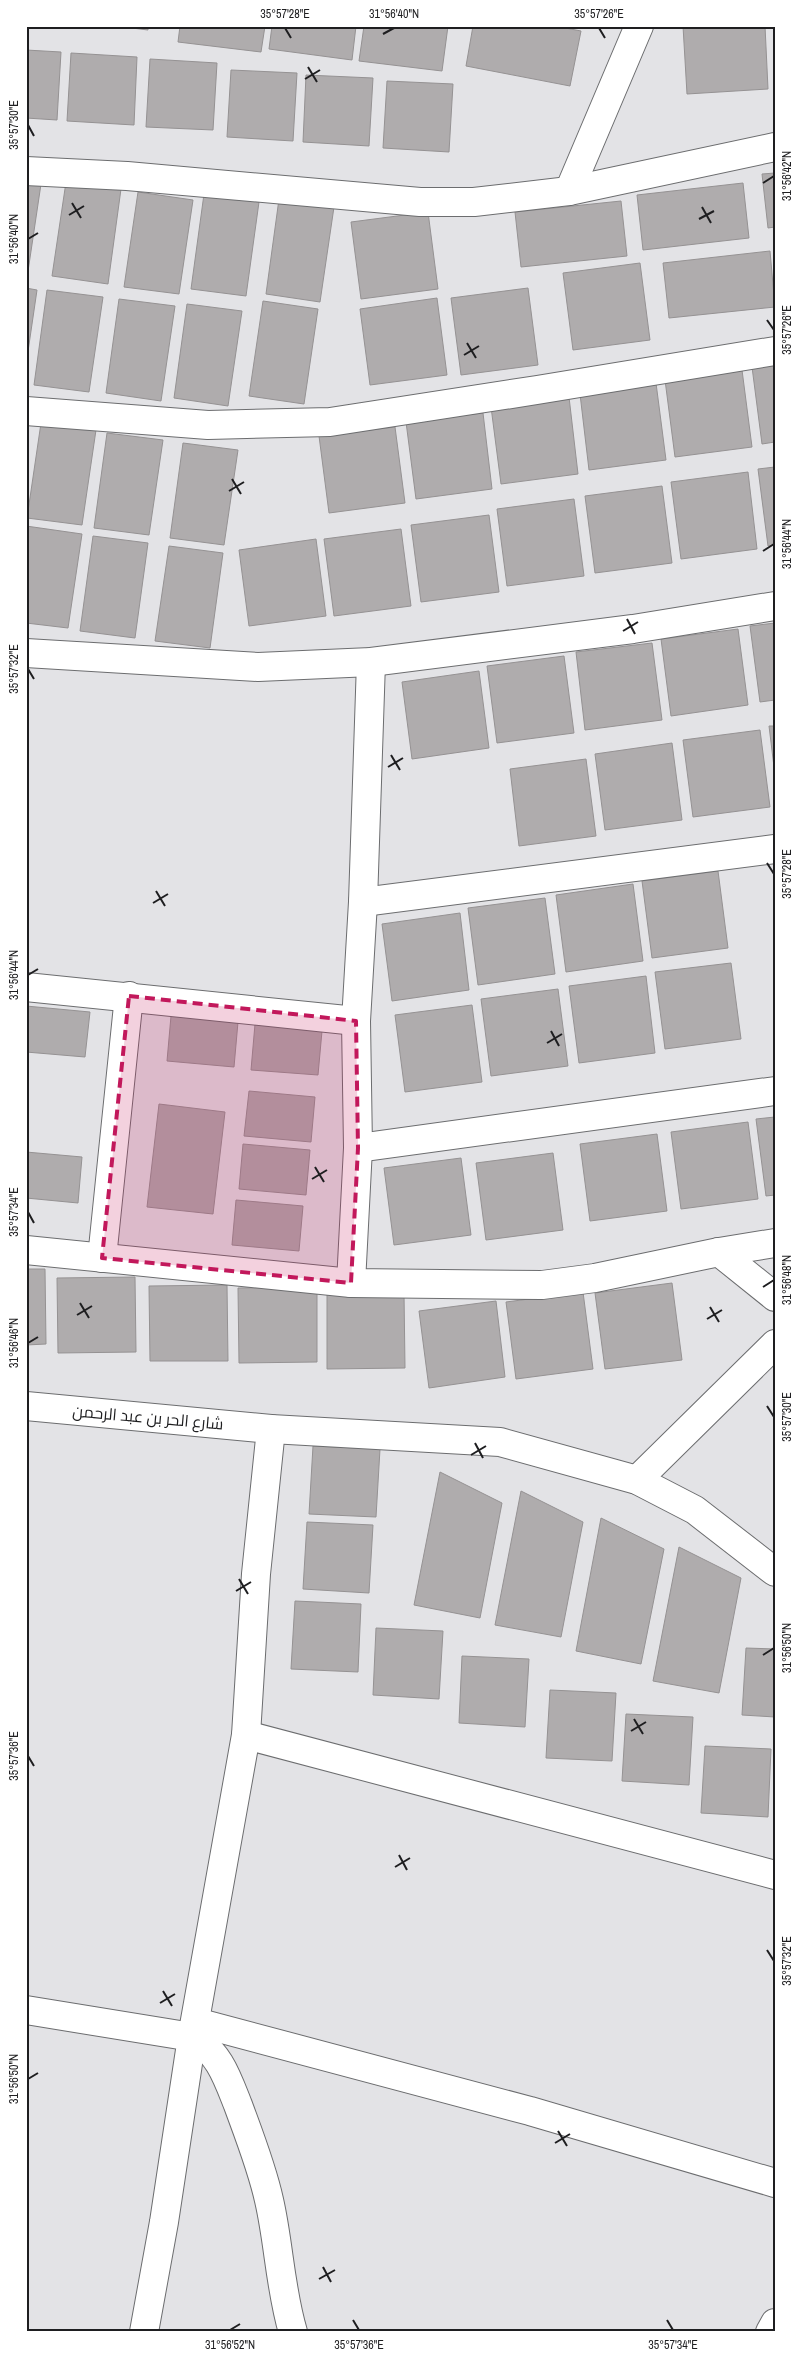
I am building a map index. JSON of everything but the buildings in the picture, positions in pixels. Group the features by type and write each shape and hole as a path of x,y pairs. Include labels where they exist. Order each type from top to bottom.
{"street":[{"path":"569,191 639,26"},
{"path":"26,171 127,176 420,202 474,202 569,191 775,146"},
{"path":"26,411 208,424 330,422 547,389 775,351"},
{"path":"26,653 258,667 371,662 633,629 775,606"},
{"path":"350,1283 358,1148 356,1021 363,902 371,662"},
{"path":"363,902 775,849"},
{"path":"26,987 129,996 356,1021"},
{"path":"102,1258 129,996"},
{"path":"358,1148 775,1091"},
{"path":"26,1250 350,1283 542,1285 595,1278 719,1252 775,1243"},
{"path":"719,1252 775,1297"},
{"path":"637,1480 775,1344"},
{"name":"شارع الحر بن عبد الرحمن","path":"26,1406 271,1428 500,1442 637,1480 695,1510 775,1572"},
{"path":"144,2332 164,2222 194,2030 246,1735 256,1574 271,1428"},
{"path":"246,1735 775,1875"},
{"path":"26,2010 194,2030 530,2112 775,2183"},
{"path":"194,2030 221,2066 247,2129 269,2199 293,2332"},
{"path":"770,2332 775,2323"}],"highlighted area":[{"path":"129,996 356,1021 358,1148 351,1283 102,1258"}]}
